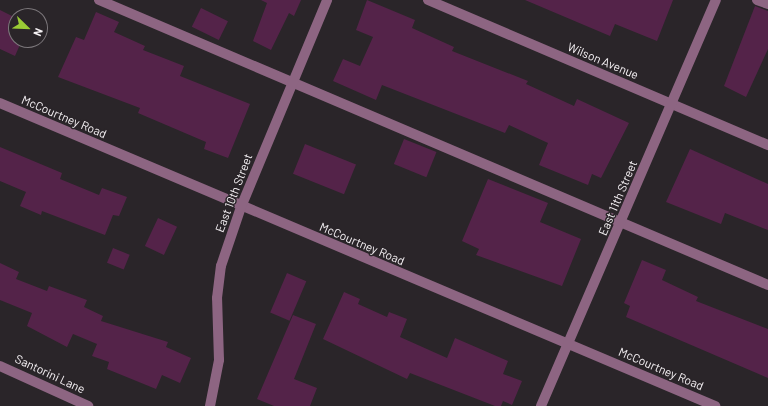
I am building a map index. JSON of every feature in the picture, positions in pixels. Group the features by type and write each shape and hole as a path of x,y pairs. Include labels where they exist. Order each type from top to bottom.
{"street":[{"path":"99,0 768,285"},
{"name":"East 10th Street","path":"210,406 219,360 217,298 221,266 241,207 327,0"},
{"name":"Wilson Avenue","path":"428,0 768,145"},
{"name":"East 11th Street","path":"541,406 716,0"},
{"path":"758,0 768,4"},
{"name":"McCourtney Road","path":"0,104 715,406"},
{"name":"Santorini Lane","path":"0,366 88,406"}],"building":[{"path":"261,0 301,0 294,16 289,13 271,50 253,41 267,3"},
{"path":"367,0 415,20 412,28 454,47 452,51 528,81 526,84 574,106 577,99 629,123 601,178 592,174 588,185 539,165 548,143 509,125 505,133 382,85 376,100 333,81 343,59 360,66 373,37 356,30"},
{"path":"525,0 673,0 657,41 615,24 610,36"},
{"path":"755,6 768,11 768,49 746,97 724,86"},
{"path":"201,8 228,21 219,40 192,27"},
{"path":"0,10 8,14 8,48 18,48 15,56 0,49"},
{"path":"96,12 119,22 114,32 145,46 143,50 184,66 180,76 250,104 228,158 204,149 206,142 138,113 140,108 58,77 76,37 84,40"},
{"path":"404,139 436,152 426,177 394,164"},
{"path":"305,144 356,165 344,194 293,174"},
{"path":"0,147 62,173 60,179 99,195 102,188 127,197 119,216 113,215 105,235 42,211 41,215 20,206 26,192 0,181"},
{"path":"690,149 768,184 768,230 725,213 721,224 666,202"},
{"path":"488,179 548,203 540,222 581,239 562,286 476,255 479,249 462,241"},
{"path":"158,218 177,227 164,255 145,246"},
{"path":"113,248 130,255 124,270 107,263"},
{"path":"642,260 666,270 662,280 698,297 696,301 768,329 768,378 626,317 630,306 624,303"},
{"path":"0,263 19,272 16,279 47,291 49,286 87,300 84,307 103,316 101,321 168,342 166,347 191,358 180,383 162,375 156,389 107,369 109,362 92,356 97,344 73,334 67,347 27,326 32,313 0,300"},
{"path":"287,273 306,281 290,321 270,313"},
{"path":"344,292 360,299 358,304 387,317 389,312 407,319 400,337 447,358 455,338 508,361 503,374 522,381 512,405 503,401 501,406 495,406 410,373 407,379 323,339"},
{"path":"293,315 316,324 294,379 317,388 310,406 274,406 257,399"}]}
